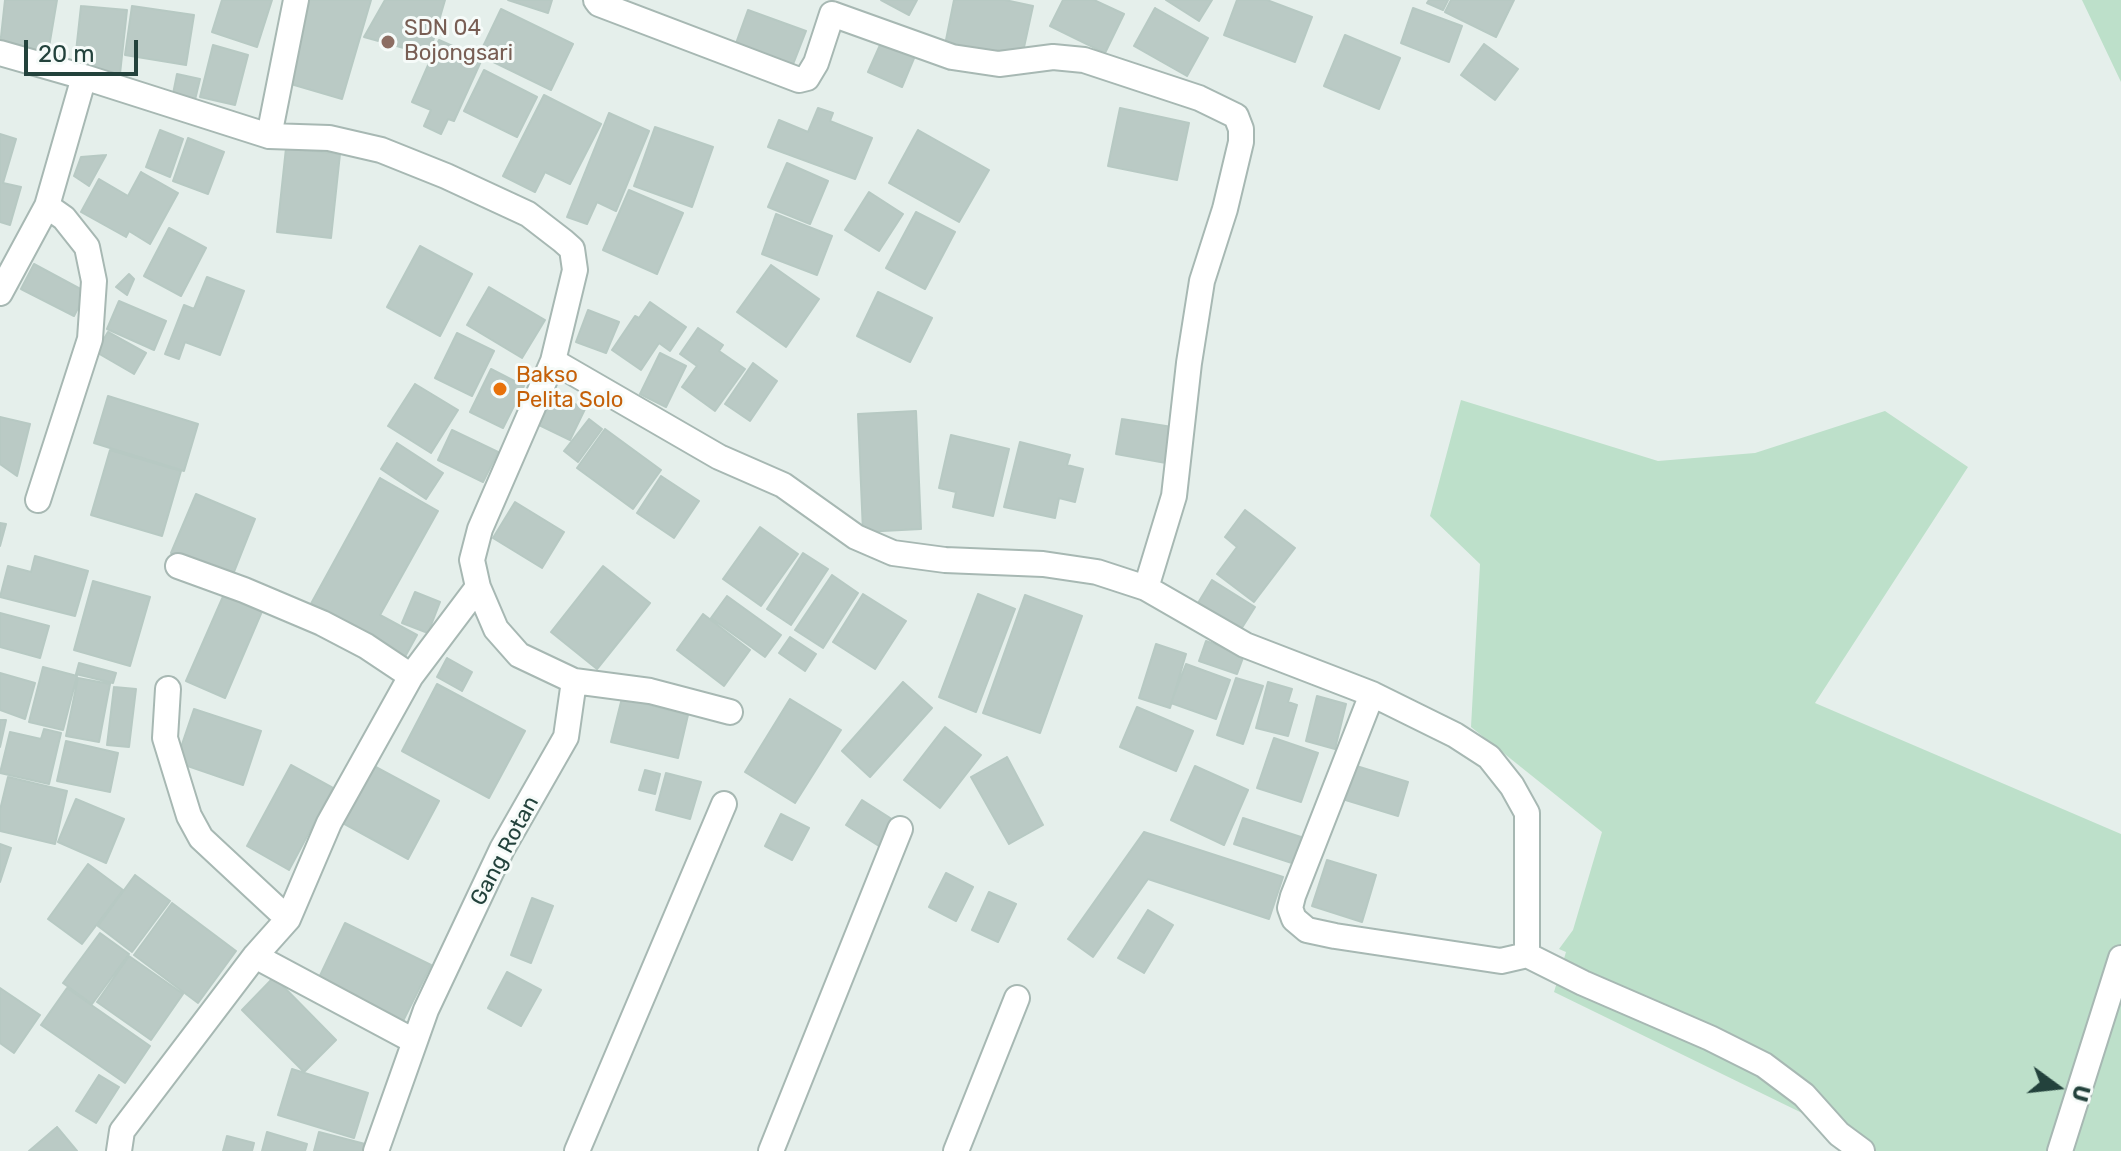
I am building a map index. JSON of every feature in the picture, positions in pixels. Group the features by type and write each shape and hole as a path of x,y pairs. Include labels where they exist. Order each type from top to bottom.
{"street":[{"path":"269,136 296,0"},
{"path":"596,0 599,4 799,80 807,78 816,63 835,7 952,57 999,64 1053,57 1084,60 1199,98 1236,116 1241,129 1241,142 1225,209 1202,281 1174,496 1146,588"},
{"path":"0,53 269,136 329,138 381,150 528,214 572,249 575,270 553,361 480,529 472,560 478,587 496,629 519,655 574,681 650,691 730,712"},
{"path":"0,293 47,206 84,77"},
{"path":"38,500 90,339 94,281 87,247 64,218 47,206"},
{"path":"553,361 719,457 783,485 856,537 893,553 945,560 1043,564 1097,572 1146,588 1245,645 1372,694 1455,735 1489,757 1512,786 1527,813 1527,955"},
{"path":"178,566 322,623 366,646 411,676"},
{"path":"119,1151 122,1131 255,956 288,919 329,823 411,676 478,587"},
{"name":"Gang Rotan","path":"376,1151 414,1041 502,849 566,737 574,681"},
{"path":"168,689 165,738 189,816 201,838 288,919"},
{"path":"1372,694 1293,896 1290,908 1294,919 1307,930 1365,941 1501,961 1527,955 1764,1065 1804,1095 1839,1134 1862,1151"},
{"path":"577,1151 724,804"},
{"path":"771,1151 900,829"},
{"path":"255,956 414,1041"},
{"path":"2060,1151 2121,958"},
{"path":"956,1151 1017,998"}],"green space":[{"path":"2082,0 2121,0 2121,82"},
{"path":"1461,400 1658,461 1755,453 1885,411 1968,467 1815,703 2121,834 2121,1151 1863,1151 1839,1131 1554,992 1566,952 1559,949 1573,930 1602,832 1471,727 1480,564 1430,516"}],"building":[{"path":"5,0 57,0 48,53 0,46"},
{"path":"222,0 272,0 257,47 212,32"},
{"path":"308,0 371,0 342,99 284,82"},
{"path":"385,0 445,0 429,55 364,37"},
{"path":"508,0 552,0 548,13"},
{"path":"881,0 917,0 909,15"},
{"path":"954,0 1005,0 1033,6 1021,61 945,45"},
{"path":"1063,0 1094,0 1124,14 1105,53 1050,26"},
{"path":"1166,0 1212,0 1199,21"},
{"path":"1237,0 1267,0 1312,17 1295,62 1224,35"},
{"path":"1429,0 1448,0 1443,10 1427,3"},
{"path":"1451,0 1514,0 1496,37 1445,12"},
{"path":"81,6 127,10 120,74 74,70"},
{"path":"132,6 194,15 186,65 125,55"},
{"path":"1155,8 1208,38 1187,76 1134,46"},
{"path":"1413,8 1462,26 1449,62 1401,43"},
{"path":"501,9 573,44 551,90 479,55"},
{"path":"748,10 806,31 792,67 735,46"},
{"path":"1345,35 1400,58 1379,109 1324,86"},
{"path":"884,36 917,51 902,87 868,72"},
{"path":"439,40 482,59 454,121 448,119 441,134 424,126 431,110 412,102"},
{"path":"1484,44 1518,69 1495,100 1461,75"},
{"path":"213,45 248,55 235,105 200,97"},
{"path":"484,70 537,97 517,137 464,111"},
{"path":"177,74 200,79 194,104 172,99"},
{"path":"544,95 601,124 570,184 545,172 535,192 503,176"},
{"path":"818,108 833,113 830,121 872,138 855,179 768,147 779,120 808,132"},
{"path":"1120,108 1189,123 1177,180 1108,166"},
{"path":"609,113 649,131 616,211 597,202 587,224 567,217"},
{"path":"655,127 713,147 692,207 634,186"},
{"path":"160,130 183,139 170,177 146,167"},
{"path":"918,130 989,170 959,222 889,183"},
{"path":"0,134 16,139 3,183 21,187 10,225 0,222"},
{"path":"188,138 224,152 208,194 173,181"},
{"path":"286,148 340,154 331,238 277,232"},
{"path":"106,155 89,186 74,176 81,157"},
{"path":"787,163 828,181 810,224 768,207"},
{"path":"141,172 178,193 150,244 129,231 126,237 81,212 99,179 128,196"},
{"path":"629,190 683,213 657,274 603,250"},
{"path":"869,192 903,214 879,251 845,230"},
{"path":"916,212 955,232 925,289 886,268"},
{"path":"776,214 832,236 817,275 762,254"},
{"path":"169,228 206,248 181,296 144,276"},
{"path":"420,246 472,274 440,336 387,307"},
{"path":"34,264 86,292 74,316 21,289"},
{"path":"771,265 819,299 786,347 737,312"},
{"path":"129,274 134,279 127,295 116,287"},
{"path":"207,277 244,291 220,355 185,342 179,359 165,354 184,305 194,309"},
{"path":"489,287 545,320 522,358 467,325"},
{"path":"878,292 932,318 910,362 857,336"},
{"path":"119,301 166,321 154,350 107,329"},
{"path":"650,302 686,327 670,351 659,343 641,370 612,350 635,316 639,318"},
{"path":"588,310 619,322 606,353 576,342"},
{"path":"698,328 723,345 719,351 745,369 715,411 682,387 697,366 680,354"},
{"path":"108,332 146,353 134,374 96,352"},
{"path":"457,333 494,351 472,396 435,378"},
{"path":"660,353 686,366 666,407 640,394"},
{"path":"753,363 777,381 750,421 725,404"},
{"path":"491,369 524,386 503,428 470,412"},
{"path":"415,384 458,410 431,453 388,426"},
{"path":"554,394 585,409 570,440 539,425"},
{"path":"108,396 198,424 184,471 94,443"},
{"path":"916,411 921,529 863,532 858,414"},
{"path":"0,417 30,424 17,476 0,464"},
{"path":"589,419 602,429 578,462 564,451"},
{"path":"1122,419 1172,427 1166,463 1116,454"},
{"path":"605,429 661,470 633,509 577,468"},
{"path":"452,430 498,452 483,482 438,460"},
{"path":"951,435 1009,449 993,516 953,507 956,492 939,488"},
{"path":"1020,442 1070,455 1067,465 1083,469 1075,502 1059,498 1055,518 1004,507"},
{"path":"397,443 443,473 426,499 381,469"},
{"path":"110,450 181,471 162,536 91,515"},
{"path":"661,476 699,501 674,538 637,513"},
{"path":"380,478 438,511 380,615 417,635 401,664 307,611"},
{"path":"196,494 255,519 232,577 171,553"},
{"path":"515,502 564,532 542,568 493,538"},
{"path":"1245,510 1295,548 1254,602 1217,574 1237,547 1225,537"},
{"path":"0,523 6,524 0,546"},
{"path":"760,527 798,554 761,606 723,579"},
{"path":"803,553 828,569 791,625 767,609"},
{"path":"35,556 88,571 75,616 0,597 8,566 31,572"},
{"path":"603,566 650,603 597,669 551,632"},
{"path":"832,575 858,593 823,648 795,630"},
{"path":"1212,580 1255,607 1238,634 1195,608"},
{"path":"93,581 150,597 130,666 74,650"},
{"path":"225,592 263,609 225,698 186,681"},
{"path":"415,592 440,602 428,633 402,623"},
{"path":"863,594 906,621 875,669 833,642"},
{"path":"978,594 1015,609 976,712 939,697"},
{"path":"1025,595 1082,616 1040,733 983,713"},
{"path":"727,596 781,635 765,657 711,618"},
{"path":"0,613 49,626 40,658 0,647"},
{"path":"703,614 750,650 724,686 677,650"},
{"path":"790,637 816,654 805,671 779,653"},
{"path":"1206,641 1244,655 1237,674 1199,661"},
{"path":"1156,644 1186,654 1170,708 1139,698"},
{"path":"447,658 472,672 462,691 437,677"},
{"path":"79,663 116,673 113,683 76,674"},
{"path":"1186,664 1230,680 1216,719 1171,703"},
{"path":"43,667 77,676 63,730 29,722"},
{"path":"0,673 35,683 25,719 0,710"},
{"path":"78,678 110,684 99,742 66,736"},
{"path":"1236,678 1263,686 1243,744 1217,735"},
{"path":"903,682 932,708 870,777 842,751"},
{"path":"1268,682 1292,689 1288,702 1297,705 1288,736 1256,728"},
{"path":"437,684 525,731 489,798 402,751"},
{"path":"114,687 136,689 129,747 107,745"},
{"path":"1317,696 1346,704 1335,749 1306,741"},
{"path":"622,698 688,715 678,758 611,742"},
{"path":"790,699 841,730 795,803 745,772"},
{"path":"1137,707 1193,731 1176,771 1120,747"},
{"path":"194,709 261,731 243,785 176,762"},
{"path":"0,720 6,720 0,747"},
{"path":"945,727 981,755 940,808 904,780"},
{"path":"44,729 61,733 49,784 0,773 10,732 41,739"},
{"path":"1274,738 1318,753 1301,802 1257,788"},
{"path":"66,741 118,753 110,792 57,781"},
{"path":"1007,757 1043,825 1009,844 971,777"},
{"path":"1350,764 1408,782 1398,816 1339,798"},
{"path":"291,765 333,788 289,870 247,846"},
{"path":"372,765 439,801 408,859 341,822"},
{"path":"1195,766 1248,790 1224,845 1171,820"},
{"path":"645,770 660,774 655,794 639,790"},
{"path":"666,773 701,782 690,819 656,810"},
{"path":"8,777 67,791 55,844 0,831 0,810"},
{"path":"76,799 124,819 106,863 58,842"},
{"path":"862,800 898,823 882,848 846,825"},
{"path":"781,814 809,828 792,860 765,846"},
{"path":"1243,818 1310,840 1301,866 1234,844"},
{"path":"1144,832 1283,877 1269,919 1148,879 1093,957 1068,939"},
{"path":"0,844 11,848 0,882"},
{"path":"1327,860 1376,875 1362,922 1312,906"},
{"path":"88,864 123,890 82,944 48,919"},
{"path":"946,873 973,887 956,921 929,907"},
{"path":"135,875 170,901 132,952 98,926"},
{"path":"989,892 1016,904 998,942 972,930"},
{"path":"532,898 553,906 531,963 511,955"},
{"path":"172,903 236,951 198,1003 134,955"},
{"path":"1148,910 1173,925 1144,973 1118,958"},
{"path":"345,923 431,965 401,1025 316,984"},
{"path":"100,933 129,954 92,1004 63,983"},
{"path":"129,956 183,994 151,1040 97,1002"},
{"path":"507,972 541,990 521,1026 488,1008"},
{"path":"274,977 336,1040 304,1072 242,1010"},
{"path":"0,988 40,1015 14,1053 0,1043"},
{"path":"67,988 150,1046 125,1083 41,1025"},
{"path":"292,1069 368,1093 354,1138 278,1115"},
{"path":"99,1075 119,1087 96,1123 76,1111"},
{"path":"57,1127 77,1151 29,1151"},
{"path":"267,1132 307,1144 305,1151 262,1151"},
{"path":"319,1132 365,1144 364,1151 314,1151"},
{"path":"227,1136 254,1143 252,1151 223,1151"}],"place":[{"name":"SDN 04 Bojongsari","path":"388,42"},
{"name":"Bakso Pelita Solo","path":"500,389"}]}
